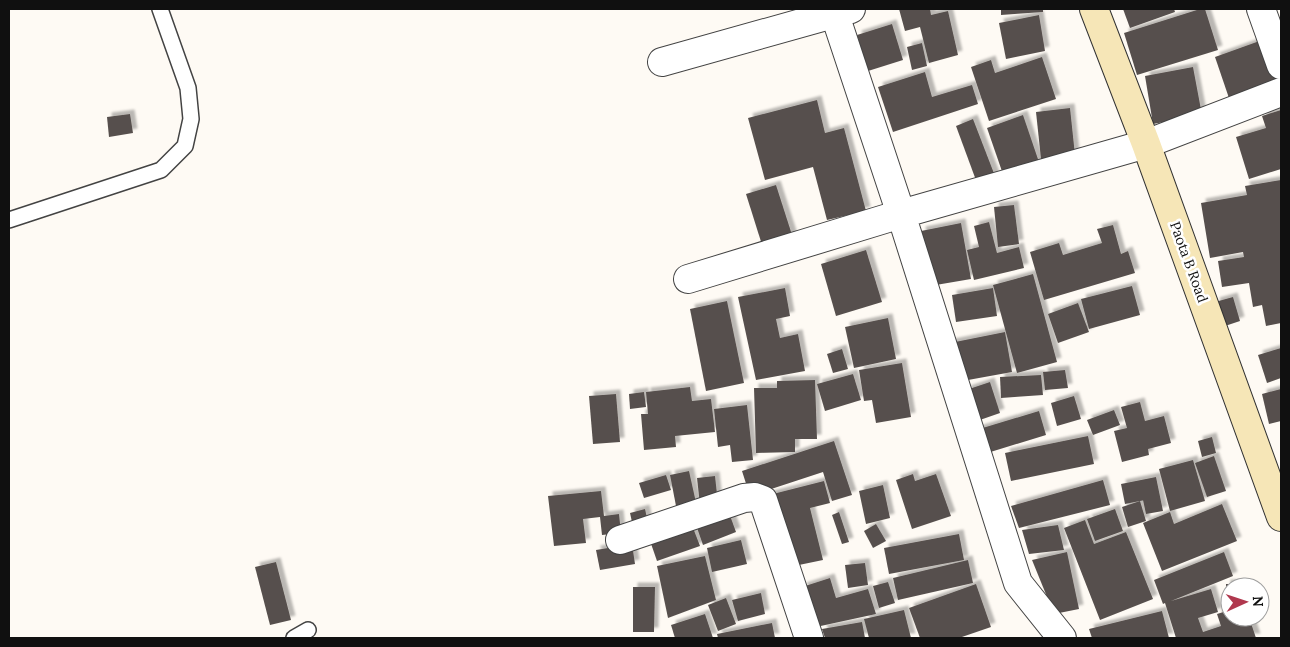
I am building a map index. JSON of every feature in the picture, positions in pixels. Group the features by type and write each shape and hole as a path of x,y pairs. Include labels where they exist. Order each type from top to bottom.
{"street":[{"name":"Paota B Road","path":"1094,9 1146,144 1281,517"},
{"path":"1261,9 1281,65"},
{"path":"662,62 839,10 901,214 1018,583 1062,638"},
{"path":"688,279 901,214 1146,144 1281,92"},
{"path":"620,540 744,498 755,497 763,500 809,638"}],"lane":[{"path":"9,220 161,170 185,146 191,119 188,88 160,9"},
{"path":"294,638 308,630"}],"building":[{"path":"899,9 930,9 931,15 948,11 958,55 929,63 920,27 905,31"},
{"path":"1001,9 1043,9 1043,12 1001,15"},
{"path":"1123,9 1174,9 1175,12 1130,28"},
{"path":"1205,9 1218,50 1137,75 1124,33"},
{"path":"1039,15 1045,51 1006,59 999,23"},
{"path":"892,24 903,60 868,71 857,35"},
{"path":"1265,39 1281,87 1231,104 1215,57"},
{"path":"922,43 927,66 912,70 907,47"},
{"path":"1042,57 1056,99 989,121 971,67 991,60 995,73"},
{"path":"1193,67 1202,115 1153,124 1145,76"},
{"path":"925,72 932,97 972,85 978,104 893,132 878,87"},
{"path":"817,100 825,133 844,128 866,211 827,220 813,167 765,180 748,118"},
{"path":"1070,108 1075,155 1041,159 1036,112"},
{"path":"1281,110 1281,169 1249,179 1236,137 1266,128 1262,116"},
{"path":"130,114 133,133 109,137 107,117"},
{"path":"1023,115 1041,168 1005,180 987,128"},
{"path":"973,119 995,176 977,183 956,126"},
{"path":"1281,180 1281,323 1266,326 1262,305 1253,307 1249,283 1222,287 1218,261 1244,257 1243,252 1210,258 1201,203 1247,195 1245,186"},
{"path":"776,185 793,238 763,248 746,194"},
{"path":"1014,205 1019,244 998,247 994,207"},
{"path":"989,222 997,253 1019,247 1024,268 974,280 967,250 979,247 974,226"},
{"path":"961,223 971,279 930,286 921,231"},
{"path":"1113,225 1121,254 1128,251 1135,273 1044,300 1030,252 1059,243 1063,255 1102,243 1097,229"},
{"path":"866,250 882,302 836,316 821,264"},
{"path":"1033,274 1057,362 1017,373 993,285"},
{"path":"1132,286 1140,315 1089,329 1081,299"},
{"path":"785,288 790,316 776,319 780,338 798,334 805,371 756,380 738,297"},
{"path":"993,288 997,316 956,322 952,295"},
{"path":"1233,297 1240,321 1222,327 1215,302"},
{"path":"727,301 744,383 706,391 690,309"},
{"path":"1078,303 1089,332 1058,343 1048,314"},
{"path":"888,318 896,359 854,368 845,327"},
{"path":"1005,332 1012,372 957,382 950,343"},
{"path":"1281,348 1281,378 1267,383 1258,355"},
{"path":"842,349 848,369 833,373 827,354"},
{"path":"902,363 911,417 876,423 872,400 864,401 859,370"},
{"path":"1065,370 1068,388 1045,390 1043,372"},
{"path":"853,374 861,400 825,411 817,384"},
{"path":"1041,375 1043,395 1001,398 1000,377"},
{"path":"815,380 817,439 795,439 795,452 756,453 754,388 777,388 777,381"},
{"path":"990,382 1000,413 977,421 966,390"},
{"path":"690,387 692,401 711,399 715,432 675,436 676,447 644,450 641,414 648,414 646,392"},
{"path":"1281,389 1281,421 1269,424 1262,394"},
{"path":"644,392 646,407 630,409 629,394"},
{"path":"616,394 620,442 593,444 589,396"},
{"path":"1074,396 1081,419 1057,426 1051,403"},
{"path":"1140,402 1145,421 1164,416 1171,443 1148,449 1149,455 1122,462 1114,431 1127,428 1121,407"},
{"path":"747,405 753,460 732,462 730,445 718,447 714,409"},
{"path":"1114,410 1120,425 1093,435 1087,420"},
{"path":"1039,411 1046,435 984,454 976,430"},
{"path":"1088,436 1094,464 1011,481 1005,453"},
{"path":"1212,437 1216,453 1202,457 1198,441"},
{"path":"834,441 852,495 832,501 823,472 750,496 742,471"},
{"path":"1214,456 1226,491 1207,497 1195,463"},
{"path":"1193,460 1205,501 1170,511 1159,469"},
{"path":"689,471 697,507 677,511 670,475"},
{"path":"913,474 915,481 936,474 951,516 912,529 896,480"},
{"path":"666,475 671,490 644,498 639,483"},
{"path":"715,476 718,503 700,505 697,478"},
{"path":"1156,477 1163,511 1146,514 1143,500 1125,504 1121,484"},
{"path":"1103,480 1110,505 1019,528 1011,506"},
{"path":"824,481 830,503 810,508 823,560 794,566 765,496"},
{"path":"883,485 890,518 866,524 859,491"},
{"path":"601,491 604,516 619,514 621,533 602,535 600,517 583,519 586,543 554,546 548,496"},
{"path":"1140,501 1146,521 1128,527 1122,507"},
{"path":"1222,504 1237,541 1162,571 1143,523 1170,512 1174,524"},
{"path":"645,509 649,527 634,531 630,513"},
{"path":"1115,509 1123,531 1095,541 1087,519"},
{"path":"728,510 736,532 703,545 695,522"},
{"path":"839,512 849,542 842,544 832,515"},
{"path":"690,520 700,546 657,561 648,535"},
{"path":"1085,520 1094,544 1126,532 1153,599 1100,620 1064,528"},
{"path":"876,524 886,541 873,548 864,531"},
{"path":"1058,525 1064,550 1029,554 1022,530"},
{"path":"959,534 964,560 889,574 884,548"},
{"path":"741,540 747,564 712,572 707,548"},
{"path":"632,544 635,564 600,570 596,550"},
{"path":"1067,552 1079,609 1054,614 1032,560"},
{"path":"1224,552 1233,576 1220,577 1220,581 1171,601 1211,589 1218,612 1198,618 1203,632 1220,626 1252,627 1256,638 1176,638 1165,603 1163,604 1154,580"},
{"path":"705,556 716,600 668,618 657,566"},
{"path":"968,560 973,583 898,600 893,578"},
{"path":"276,562 291,620 270,625 255,567"},
{"path":"865,563 868,585 848,588 845,565"},
{"path":"830,578 836,598 868,589 876,614 816,627 802,587"},
{"path":"888,582 895,603 879,608 873,586"},
{"path":"976,584 991,627 959,638 920,638 909,608"},
{"path":"633,587 655,587 654,632 633,632"},
{"path":"761,593 765,614 738,621 732,600"},
{"path":"726,598 736,624 718,631 708,605"},
{"path":"904,610 911,638 869,638 864,619"},
{"path":"1162,611 1169,638 1092,638 1089,629"},
{"path":"705,614 713,638 675,638 671,625"},
{"path":"862,622 865,638 825,638 822,629"},
{"path":"772,623 775,638 718,638 717,634"}]}
